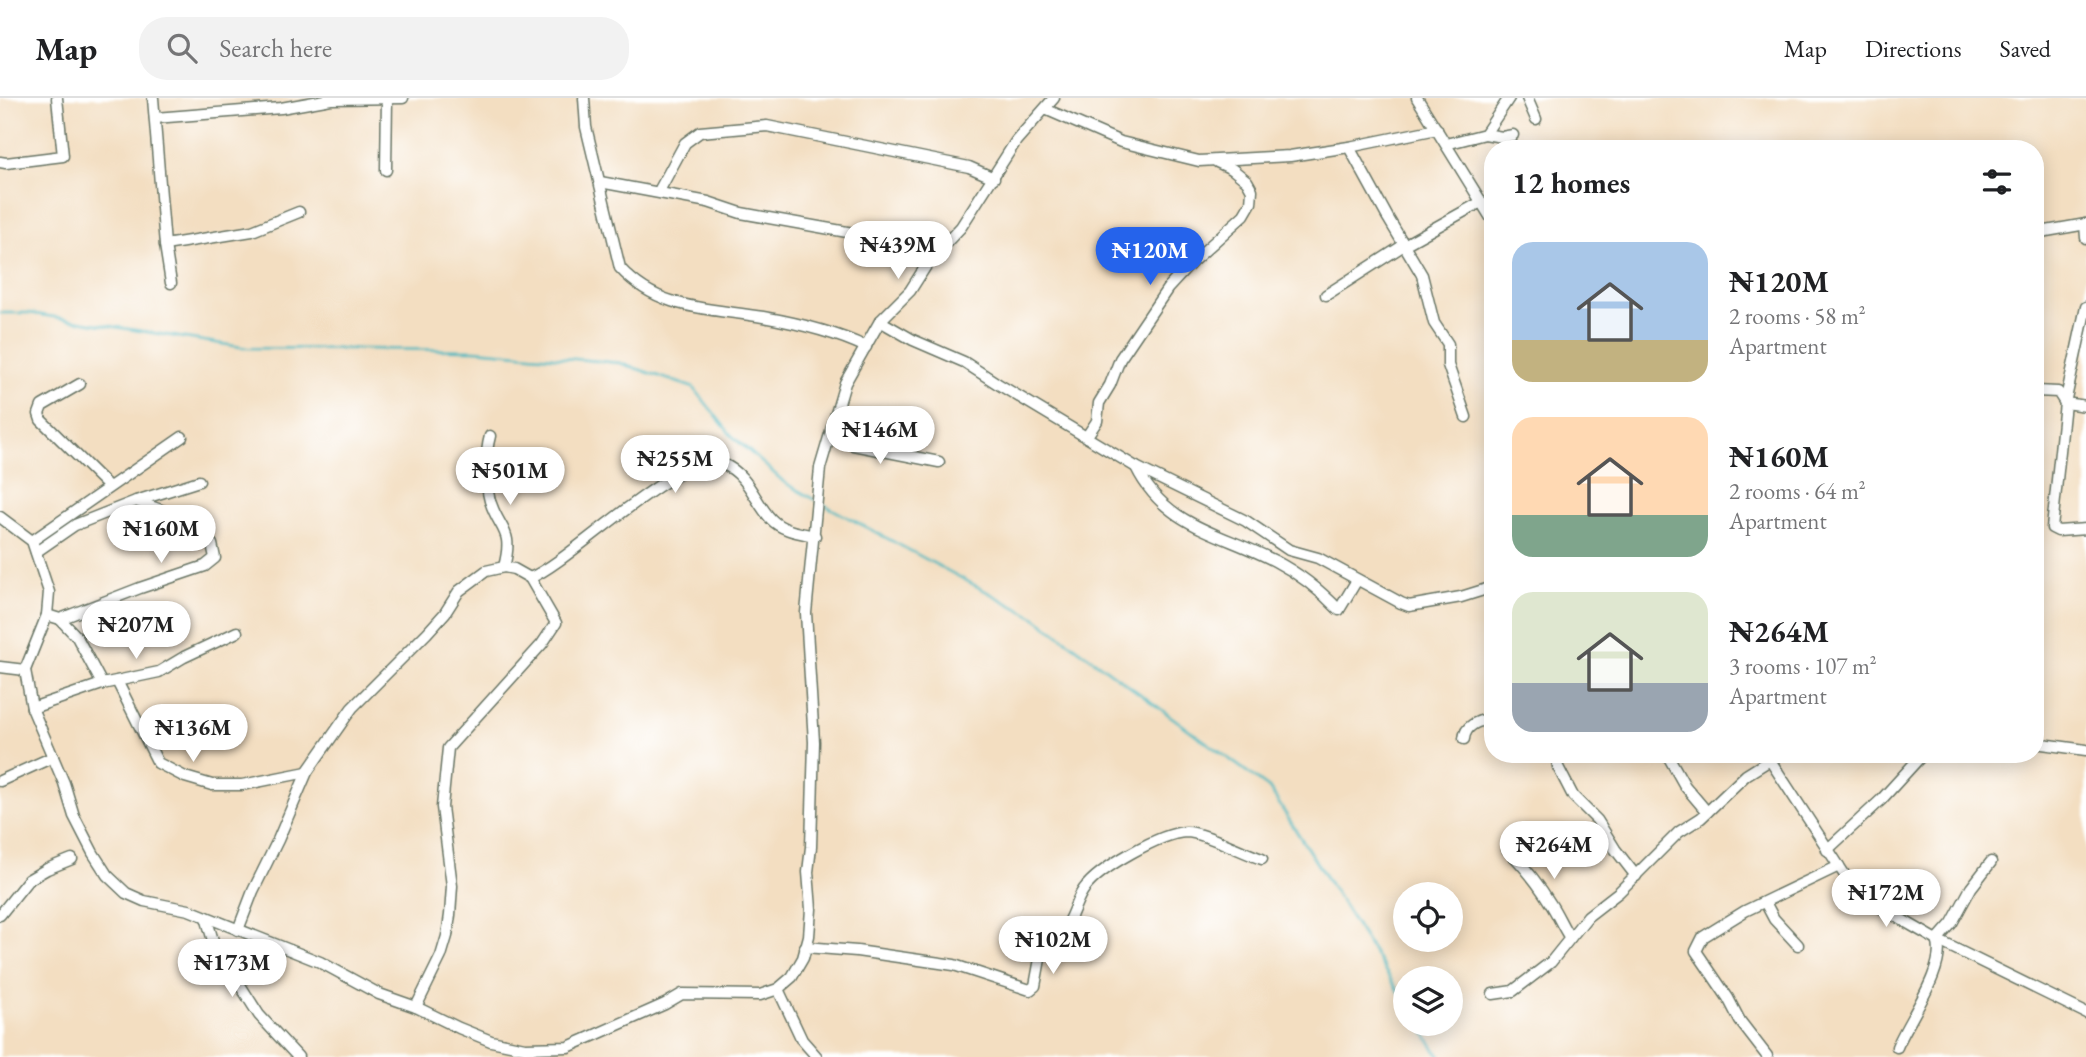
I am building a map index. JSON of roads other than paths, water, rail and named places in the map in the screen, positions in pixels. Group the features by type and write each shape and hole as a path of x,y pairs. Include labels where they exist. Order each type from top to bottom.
{"street":[{"path":"0,162 64,156 57,98"},
{"path":"153,98 165,245 171,283"},
{"path":"155,118 281,108 331,99 403,98"},
{"path":"584,98 586,127 620,268 645,291 685,305 776,320 850,339 866,347"},
{"path":"1039,98 1121,142 1181,158 1216,162 1290,156 1437,129"},
{"path":"1417,98 1484,207"},
{"path":"1485,134 1509,98"},
{"path":"1527,98 1535,119"},
{"path":"386,170 387,99"},
{"path":"0,517 32,541 49,592 47,615 25,670 32,708 74,816 107,875 126,893 144,901 189,911 320,961 379,995 416,1007 491,1041 525,1048 569,1052 682,994 761,995 778,989 792,977 803,958 811,909 808,872 814,742 806,613 820,468 845,383 880,321 911,290 929,261 961,227 1016,141 1049,104"},
{"path":"659,191 691,136 700,132 754,126 767,126 970,167 994,178"},
{"path":"1446,144 1485,134 1502,137 1514,135"},
{"path":"1349,147 1422,275 1434,323 1448,344 1448,365 1466,417"},
{"path":"1087,436 1097,421 1099,403 1110,385 1120,359 1168,289 1192,262 1244,215 1251,202 1252,190 1247,181 1216,162"},
{"path":"600,182 659,191 741,213 864,235 929,261"},
{"path":"1326,295 1404,245 1481,202"},
{"path":"165,245 252,231 299,212"},
{"path":"2044,231 2086,224 2086,237"},
{"path":"2086,307 2064,403 2052,528 2058,531 2086,529"},
{"path":"880,321 913,340 964,362 1136,467 1246,521 1289,550 1318,558 1409,606 1461,597 1484,590"},
{"path":"80,384 42,406 40,421 108,486"},
{"path":"2044,391 2058,392 2064,403"},
{"path":"2064,403 2086,406"},
{"path":"490,436 487,444 491,501 509,538 504,567"},
{"path":"831,436 853,445 939,461"},
{"path":"32,541 181,438"},
{"path":"530,579 566,557 595,532 670,479 687,469 709,464 719,463 733,469 750,486 772,520 785,529 815,536"},
{"path":"1136,467 1144,484 1178,516 1221,538 1258,552 1300,575 1339,610 1357,580"},
{"path":"36,552 75,525 136,501 199,481"},
{"path":"60,619 205,566 215,558 212,544 164,511 136,501"},
{"path":"238,930 307,772 352,708 427,633 445,613 459,590 486,571 504,567 514,569 530,579 556,622 542,644 448,748 442,807 452,886 449,926 441,956 416,1007"},
{"path":"47,615 60,619 78,637 103,684"},
{"path":"32,708 103,684 159,672 237,632"},
{"path":"0,667 25,670"},
{"path":"117,681 158,763 184,777 212,785 242,785 307,772"},
{"path":"1464,739 1464,732 1470,726 1484,721"},
{"path":"2044,744 2086,750"},
{"path":"0,781 53,757"},
{"path":"1557,763 1573,796 1597,820 1636,876"},
{"path":"1672,763 1685,786 1707,812"},
{"path":"1493,994 1513,991 1551,962 1588,916 1619,892 1679,832 1707,812 1761,763"},
{"path":"1772,763 1848,880 1878,906 1937,940 2086,1013"},
{"path":"1827,849 1881,800 1915,763"},
{"path":"805,947 857,951 954,965 1030,990 1035,986 1042,948 1064,930 1073,906 1085,887 1102,871 1125,856 1162,839 1188,832 1262,859"},
{"path":"1507,849 1539,885 1570,938"},
{"path":"0,915 28,880 72,859"},
{"path":"1937,940 1952,923 1971,888 1991,862"},
{"path":"1767,1056 1740,1021 1696,951 1703,937 1765,902 1839,866"},
{"path":"1765,902 1774,919 1798,945"},
{"path":"206,917 214,944 259,1015 298,1057"},
{"path":"1898,1047 1938,968 1940,953 1937,940"},
{"path":"778,989 802,1040 817,1057"}],"waterway":[{"path":"0,313 29,313 247,348 475,350 620,363 694,388 731,435 785,483 815,500"},
{"path":"821,503 1036,618 1269,788 1393,983"},
{"path":"1427,1036 1440,1057"}]}
